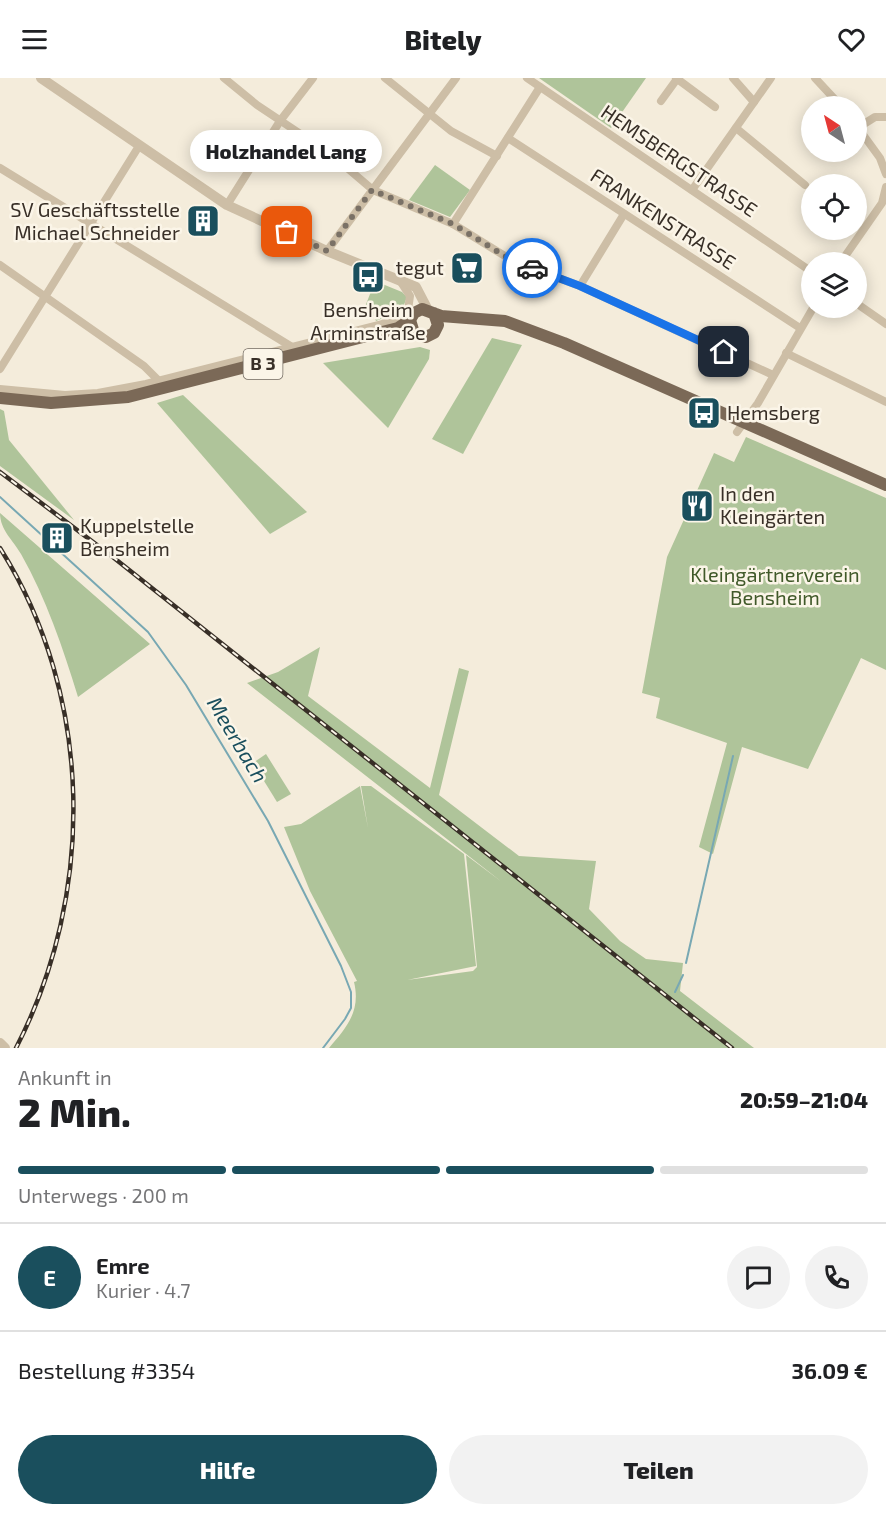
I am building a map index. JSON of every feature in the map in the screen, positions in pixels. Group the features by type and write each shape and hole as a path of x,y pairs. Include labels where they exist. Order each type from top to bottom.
{"main road":[{"name":"B 3","path":"0,398 51,403 128,397 408,323 422,309 441,316 493,319 564,342 740,427 886,485"},
{"path":"431,311 438,326"},
{"name":"B 3","path":"408,323 417,336 426,337 434,333 438,326 449,323 474,322 520,326"}],"street":[{"path":"41,78 227,205 327,251 410,284 419,290 431,311"},
{"path":"224,78 280,121 332,155 372,190 453,224 513,261 580,286 773,375"},
{"path":"227,205 280,121 313,78"},
{"path":"385,78 428,115 451,131 497,156"},
{"path":"327,251 456,78"},
{"name":"HEMSBERGSTRASSE","path":"527,78 801,264"},
{"path":"661,101 677,78 715,107"},
{"path":"733,78 754,102"},
{"path":"692,190 771,78"},
{"path":"815,78 832,96"},
{"path":"453,224 540,87"},
{"path":"867,121 875,117 886,117"},
{"path":"736,128 801,182"},
{"name":"FRANKENSTRASSE","path":"508,138 800,328"},
{"path":"867,139 880,158 886,174"},
{"path":"0,369 139,146"},
{"path":"0,168 292,346"},
{"path":"848,252 885,200 886,188"},
{"path":"580,286 624,214"},
{"path":"0,265 144,366 159,381"},
{"path":"0,389 65,395 98,393 159,381 379,325 404,315 410,305 410,296 398,278"},
{"path":"408,323 417,299 410,284"},
{"path":"867,311 886,324"},
{"path":"740,427 806,318"},
{"path":"786,353 886,402"},
{"path":"0,1043 5,1048"}],"green space":[{"path":"539,78 646,78 611,128"},
{"path":"435,165 470,190 450,217 409,200"},
{"path":"375,281 402,292 407,297 402,310 376,321 374,316 369,317 365,307"},
{"path":"492,338 522,345 463,454 432,439"},
{"path":"420,347 430,350 429,359 388,428 323,363"},
{"path":"183,395 307,512 270,534 157,403"},
{"path":"0,409 4,411 9,440 74,520 0,466"},
{"name":"Kleingärtnerverein Bensheim","path":"746,437 886,498 886,670 861,658 808,769 742,747 713,854 699,847 727,743 656,718 660,698 642,693 667,557 714,453 734,462"},
{"path":"0,513 150,644 78,697 46,606 21,554 5,530"},
{"path":"320,647 308,696 430,788 459,668 469,671 439,795 519,856 596,861 589,909 620,941 646,959 683,963 680,991 754,1048 329,1048 351,1018 356,1002 354,982 357,981 310,891 284,827 301,824 360,786 368,828 361,786 371,786 464,854 476,966 407,980 473,971 477,967 466,855 502,882 247,683 278,672"},
{"path":"266,754 291,794 277,802 253,763"}],"waterway":[{"name":"Meerbach","path":"0,497 148,632 186,685 268,821 341,966 351,992 351,1008 323,1048"},
{"path":"686,963 733,756"},
{"path":"675,992 683,975"}],"railway":[{"path":"0,472 109,554 732,1048"},
{"path":"0,548 31,606 53,667 67,731 73,796 71,861 60,925 42,988 16,1048"}],"way so far":[{"path":"287,232 327,251 372,190 453,224 513,261 532,268"}],"place":[{"name":"SV Geschäftsstelle Michael Schneider","path":"203,221"},
{"name":"Holzhandel Lang","path":"287,232"},
{"name":"tegut","path":"467,268"},
{"name":"Bensheim Arminstraße","path":"368,277"},
{"name":"Hemsberg","path":"704,413"},
{"name":"In den Kleingärten","path":"697,506"},
{"name":"Kuppelstelle Bensheim","path":"57,538"}],"route":[{"path":"532,268 580,286 724,352"}]}
